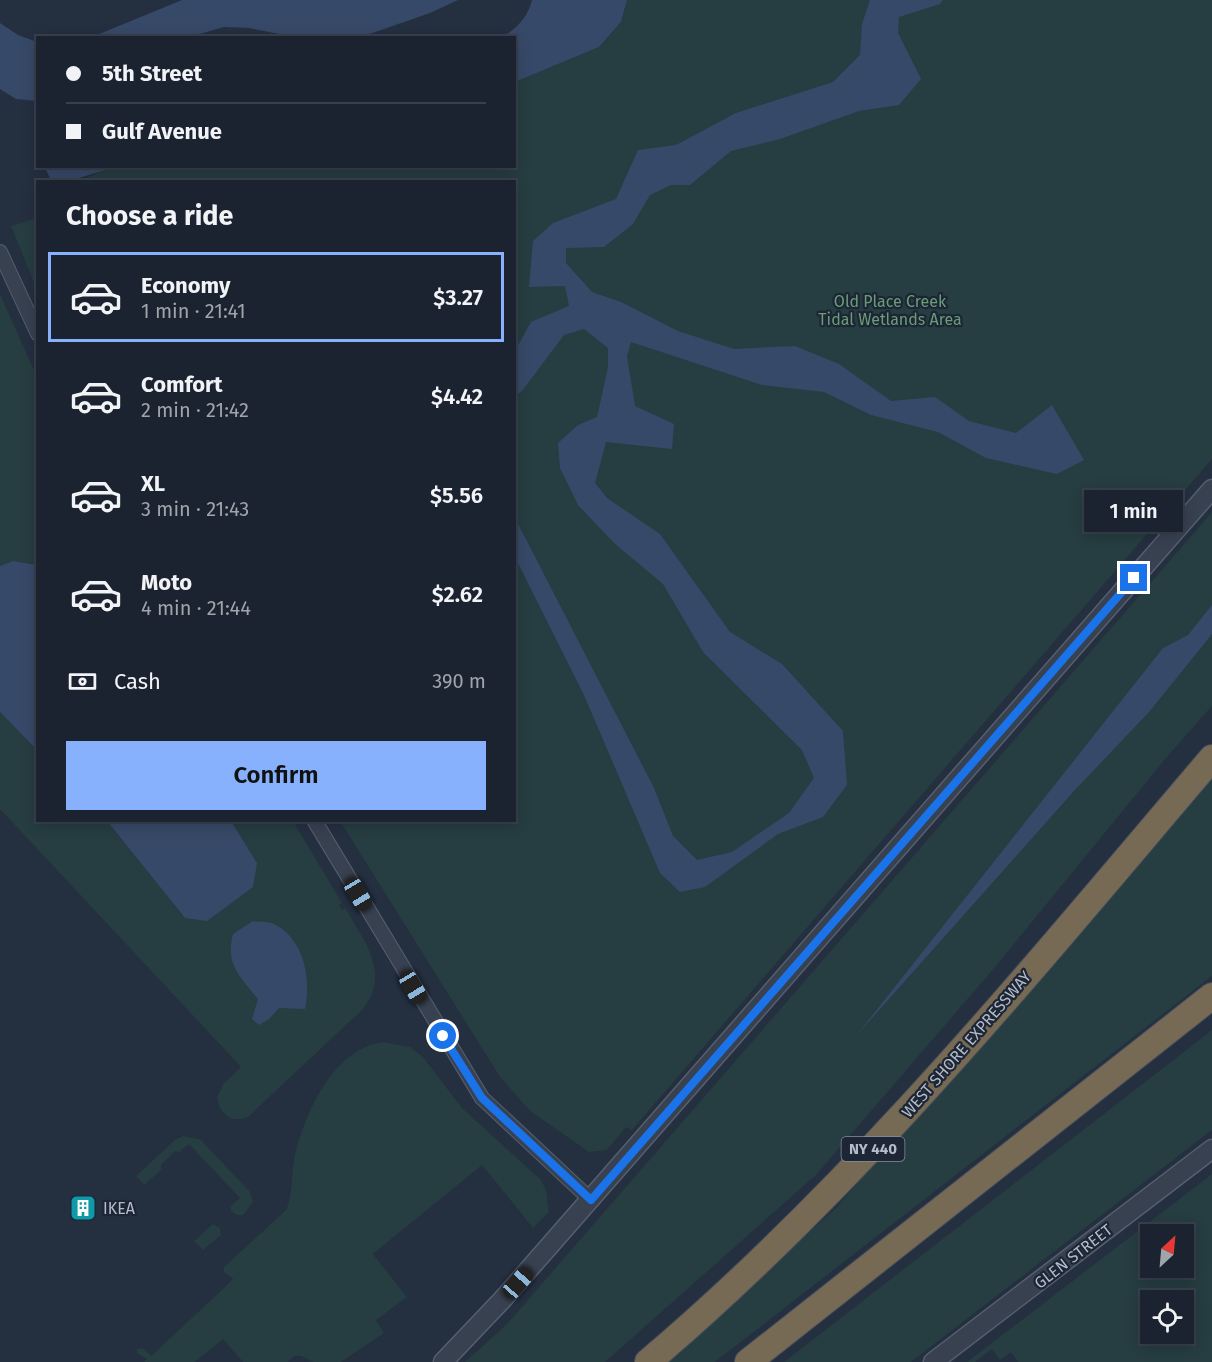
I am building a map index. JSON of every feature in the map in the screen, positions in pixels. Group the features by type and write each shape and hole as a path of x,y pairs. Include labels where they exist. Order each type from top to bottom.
{"highway":[{"name":"WEST SHORE EXPRESSWAY","path":"648,1362 794,1229 903,1117 1212,758"},
{"path":"748,1362 1212,996"}],"street":[{"path":"0,252 36,330"},
{"path":"443,1362 591,1200 1212,489"},
{"path":"315,822 482,1098 591,1200"},
{"name":"GLEN STREET","path":"933,1362 1212,1149"}],"green space":[{"name":"Old Place Creek Tidal Wetlands Area","path":"627,0 1212,0 1212,459 632,1130 626,1127 607,1150 589,1152 530,1111 500,1077 341,822 516,822 516,180 81,180 110,168 516,168 516,82 599,47 621,22"},
{"path":"36,219 36,288 11,226"},
{"path":"0,294 36,375 36,565 13,561 0,566"},
{"path":"1212,512 1212,706 1166,758 996,966 816,1175 605,1362 465,1362 506,1325"},
{"path":"0,712 36,749 36,822 108,822 185,918 256,863 232,822 294,822 342,903 339,905 342,910 345,908 367,945 375,971 375,984 371,997 362,1010 248,1117 236,1119 227,1116 220,1108 217,1097 224,1083 241,1067 0,809"},
{"path":"1212,778 1212,976 715,1362 665,1362 835,1209"},
{"path":"1212,1030 1212,1130 911,1362 784,1362"},
{"path":"383,1042 410,1047 423,1057 462,1108 541,1180 546,1190 549,1212 533,1228 482,1165 373,1254 407,1297 376,1320 384,1333 341,1362 313,1362 301,1356 294,1356 288,1362 243,1362 223,1339 195,1362 144,1362 147,1359 137,1353 137,1349 143,1348 151,1356 233,1279 224,1272 224,1267 286,1210 290,1198 298,1143 323,1087 335,1070 349,1057 365,1047"},
{"path":"183,1136 200,1139 250,1192 253,1202 243,1215 237,1215 231,1211 231,1206 240,1198 189,1144 179,1152 175,1151 161,1165 161,1170 144,1185 136,1176 175,1140"},
{"path":"1212,1174 1212,1362 1018,1362 1011,1352 1000,1360 992,1349 975,1362 967,1362 1140,1229 1140,1278 1194,1278 1194,1224 1147,1224"},
{"path":"213,1224 220,1228 221,1235 203,1250 194,1241"}],"water":[{"path":"182,0 458,0 430,13 364,36 289,36 249,28 224,27 192,36 94,36"},
{"path":"532,0 627,0 621,22 599,47 516,82 516,36 504,36 521,22"},
{"path":"870,0 943,0 940,4 899,17 898,33 921,79 899,105 859,111 780,139 731,151 690,185 671,185 650,195 633,224 604,247 566,248 566,263 592,292 621,302 678,331 734,349 795,346 839,364 891,401 935,397 969,421 1016,433 1052,405 1084,460 1057,474 986,458 938,432 871,415 824,392 762,385 631,342 627,356 635,406 674,424 672,449 606,442 595,483 607,498 660,534 730,632 782,664 843,731 847,785 823,817 778,834 705,887 680,892 660,873 584,695 516,559 516,520 654,788 673,836 697,860 732,852 789,813 814,778 802,750 703,652 663,584 614,543 578,505 560,468 558,443 578,425 597,417 608,367 608,348 584,329 564,335 522,391 516,395 516,349 531,322 569,306 565,286 529,287 533,241 553,223 616,199 638,150 676,145 736,113 833,82 860,55 862,24"},
{"path":"0,23 18,35 36,42 36,101 16,99 0,89"},
{"path":"45,168 112,168 72,180 51,180"},
{"path":"13,561 36,565 36,749 0,712 0,566"},
{"path":"1212,605 1212,634 1149,712 1074,791 856,1036 1163,648 1188,635"},
{"path":"108,822 232,822 257,863 253,887 207,921 185,918"},
{"path":"253,921 274,924 294,941 304,962 307,986 305,1009 279,1008 269,1019 259,1025 252,1019 258,999 236,970 231,954 233,934"}],"place":[{"name":"IKEA","path":"83,1208"}],"route":[{"path":"443,1036 482,1098 591,1200 1134,578"}]}
